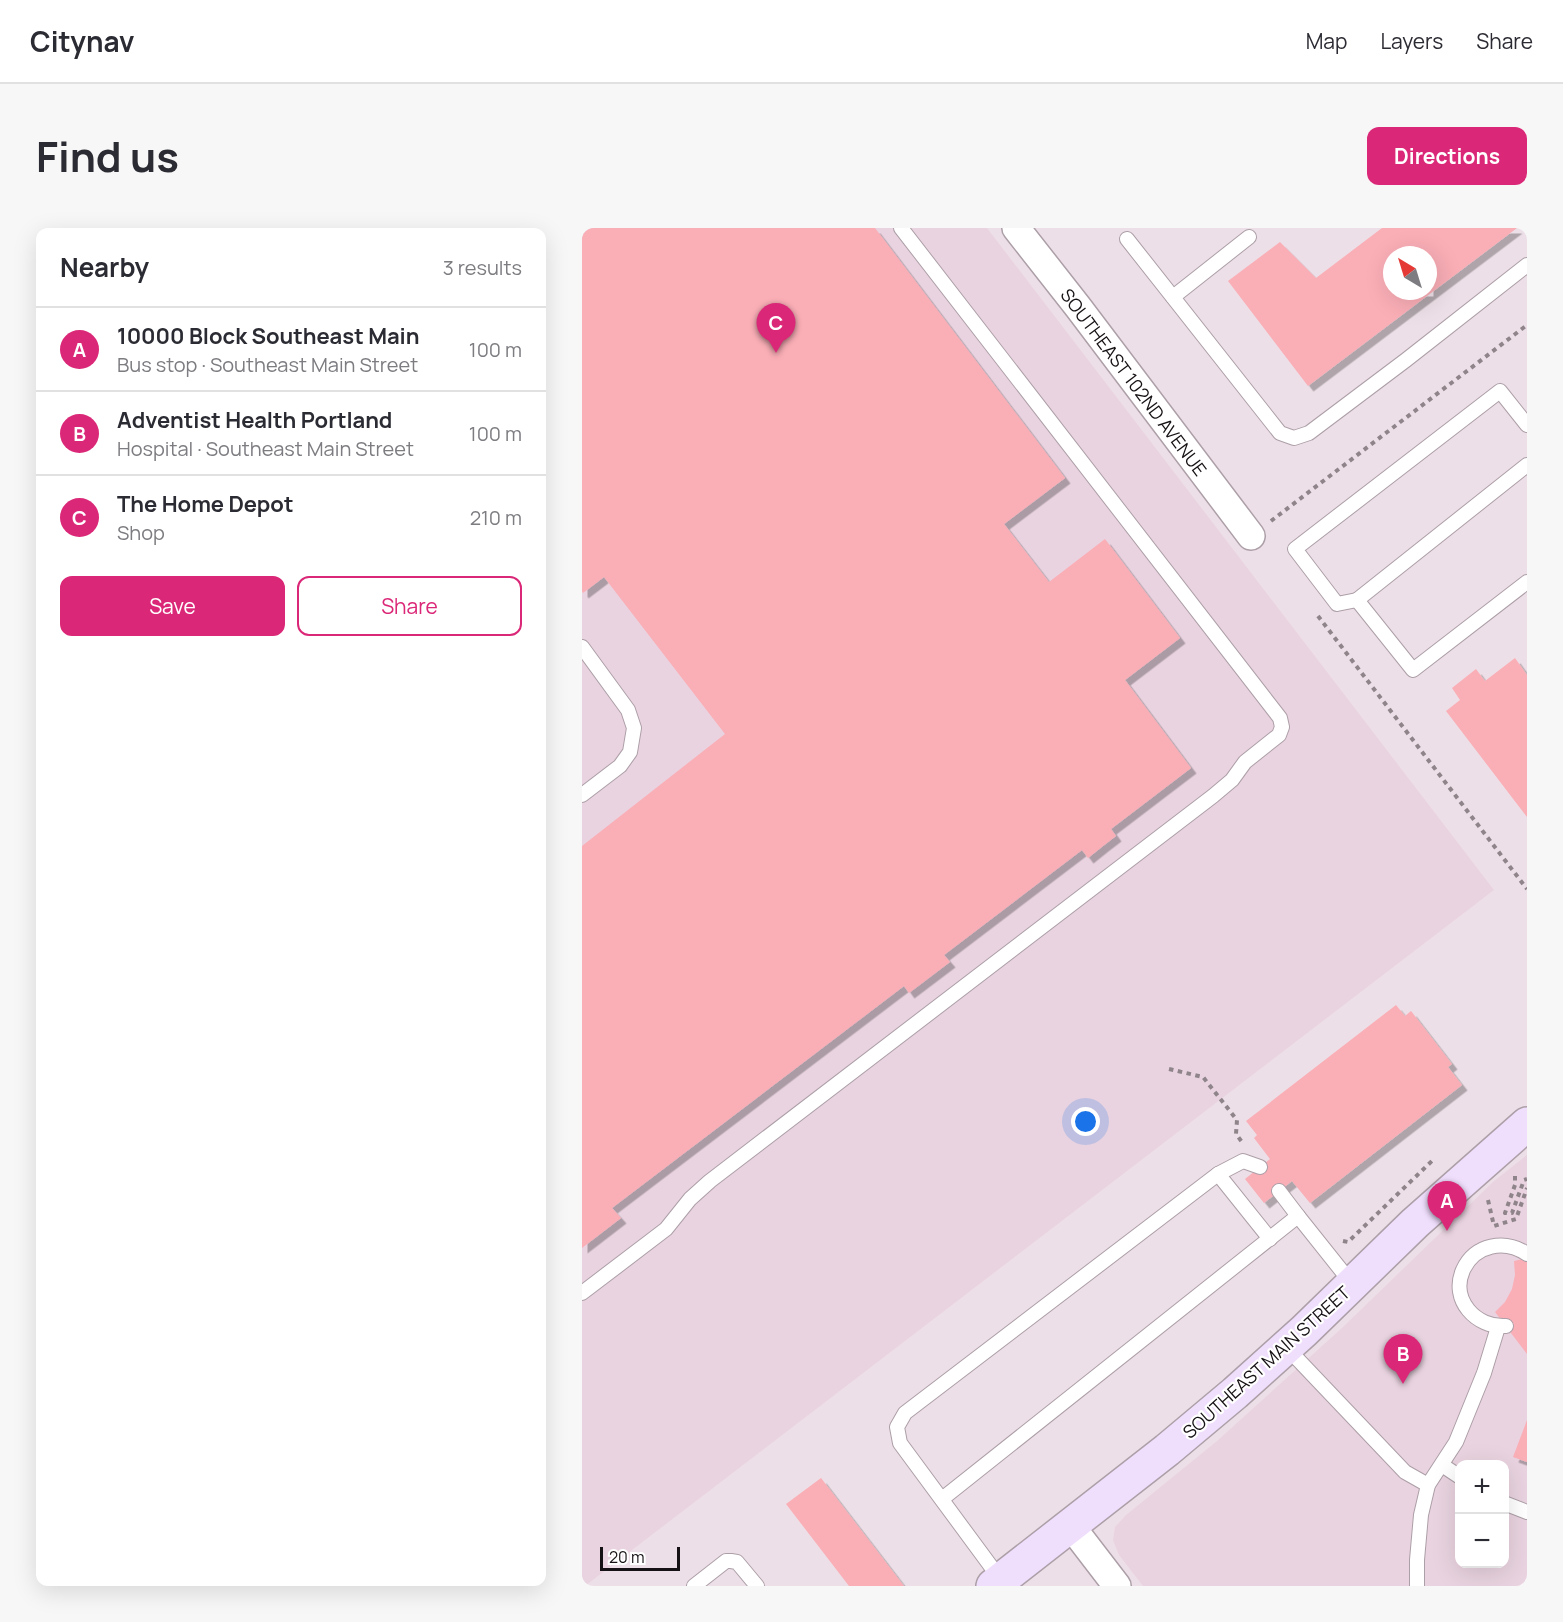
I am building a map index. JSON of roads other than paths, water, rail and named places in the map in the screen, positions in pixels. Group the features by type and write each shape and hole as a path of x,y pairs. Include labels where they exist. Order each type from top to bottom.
{"street":[{"name":"SOUTHEAST 102ND AVENUE","path":"1016,228 1251,536"},
{"name":"SOUTHEAST MAIN STREET","path":"997,1583 1235,1394 1287,1348 1415,1223 1527,1124"},
{"path":"1071,1526 1117,1586"}],"lane":[{"path":"582,1293 666,1229 690,1199 710,1181 1213,796 1232,780 1245,762 1279,735 1282,727 1280,718 901,228"},
{"path":"1173,297 1249,237"},
{"path":"1127,239 1280,433 1294,438 1309,433 1527,265"},
{"path":"1527,425 1500,391 1296,549 1337,604 1357,600 1527,465"},
{"path":"1357,600 1413,670 1527,582"},
{"path":"582,647 628,710 634,728 630,752 620,766 582,795"},
{"path":"997,1583 942,1499 900,1443 897,1428 904,1413 1218,1174 1243,1161 1260,1167"},
{"path":"1218,1174 1270,1239"},
{"path":"1279,1191 1353,1285"},
{"path":"942,1499 1298,1216"},
{"path":"1417,1586 1421,1515 1428,1485 1456,1442 1502,1326 1488,1325 1470,1313 1462,1300 1460,1285 1463,1270 1472,1257 1484,1248 1499,1244 1513,1246 1527,1252"},
{"path":"1287,1348 1405,1472 1428,1485"},
{"path":"1442,1465 1455,1474"},
{"path":"1509,1505 1527,1512"},
{"path":"694,1586 726,1561 736,1562 757,1586"}],"place":[{"name":"The Home Depot","path":"776,353"},
{"name":"10000 Block Southeast Main","path":"1447,1231"},
{"name":"Adventist Health Portland","path":"1403,1384"}]}
